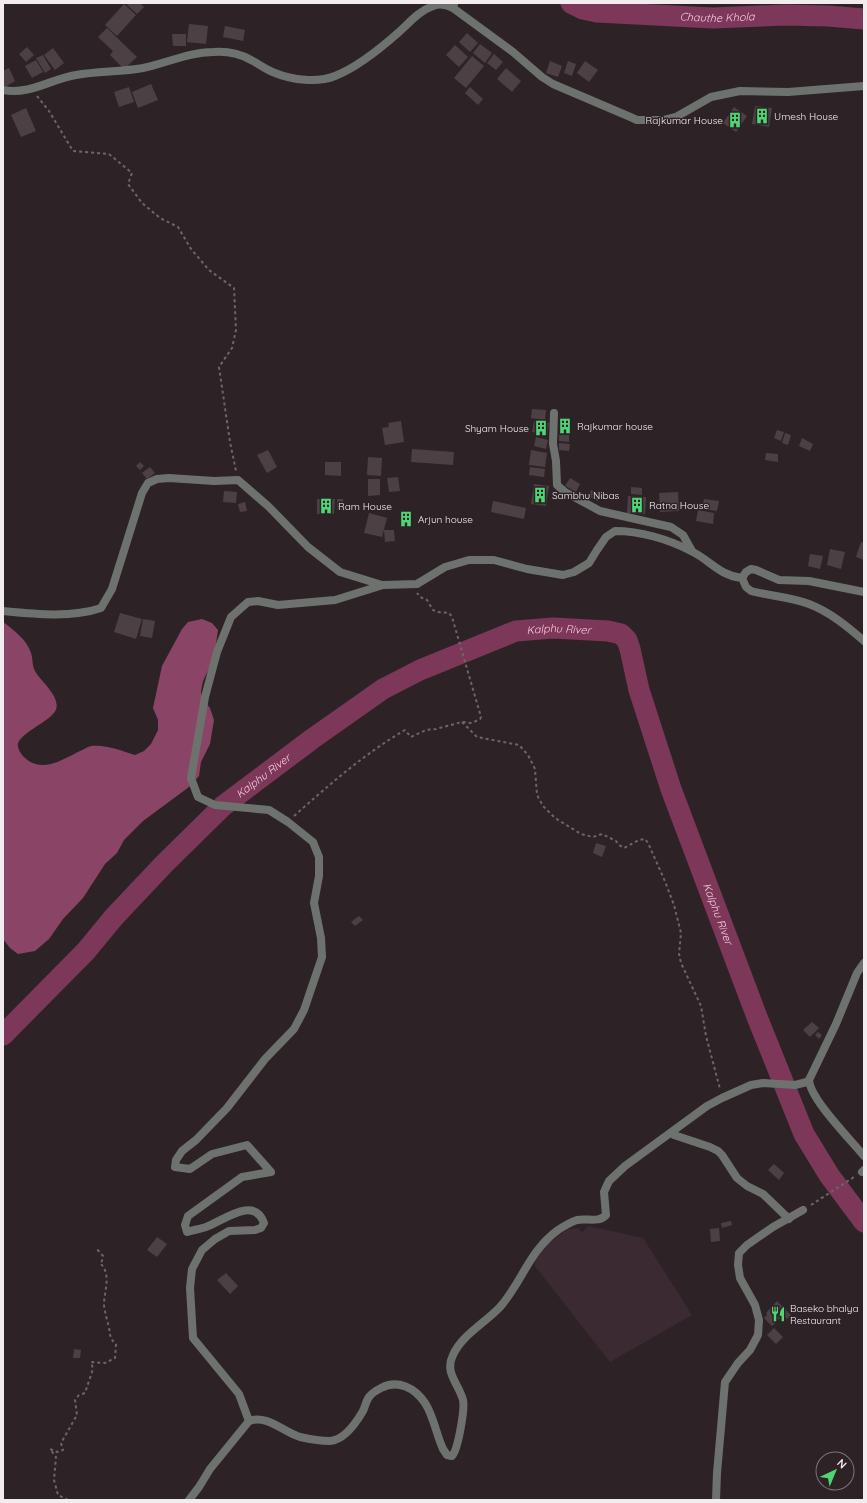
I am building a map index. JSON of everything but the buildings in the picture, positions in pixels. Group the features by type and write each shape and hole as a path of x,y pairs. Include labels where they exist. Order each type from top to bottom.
{"street":[{"path":"3,90 20,91 76,75 124,71 159,64 199,52 229,52 242,56 275,74 312,79 333,77 351,68 372,54 410,21 426,10 440,4 454,6 514,52 542,77 553,84 638,120 664,120 676,117 711,97 740,91 788,92 864,86"},
{"path":"554,413 553,444 556,461 557,485 565,492 600,511 671,527 683,535 692,551"},
{"path":"3,610 36,614 90,612 101,608 112,589 142,493 148,483 157,479 169,478 214,481 238,480 268,506 308,547 340,572 383,585"},
{"path":"249,1421 239,1394 193,1338 190,1288 192,1270 202,1250 215,1239 229,1231 255,1230 262,1228 264,1223 262,1217 254,1211 243,1210 206,1227 187,1232 185,1225 188,1216 242,1177 271,1172 247,1145 212,1154 190,1169 175,1167 176,1160 182,1151 196,1140 227,1108 266,1059 294,1029 304,1010 322,957 321,938 314,903 319,876 319,857 313,842 288,822 269,810 216,805 198,797 191,778 205,697 217,652 231,617 248,602 258,601 278,605 323,602 383,585 416,584 444,567 469,560 494,560 527,569 563,575 574,572 589,563 606,537 615,531 638,533 664,540 692,551 718,570 732,577 742,578"},
{"path":"742,578 746,572 751,569 779,580 809,581 864,592"},
{"path":"742,578 746,587 751,591 798,601 822,610 864,640"},
{"path":"864,963 855,979 836,1024 809,1080 813,1092 826,1111 864,1156"},
{"path":"189,1500 210,1469 249,1421 261,1419 299,1437 313,1440 337,1440 342,1437 353,1424 373,1393 386,1385 404,1385 425,1403 442,1449 447,1455 452,1456 457,1450 463,1407 462,1397 452,1377 450,1367 454,1352 470,1334 500,1307 534,1253 559,1229 571,1223 582,1219 602,1219 606,1215 604,1192 609,1181 625,1166 707,1106 751,1085 763,1083 795,1085 807,1082 809,1080"},
{"path":"672,1132 674,1135 718,1151 722,1154 737,1178 747,1186 763,1194 789,1219"},
{"path":"716,1500 725,1382 738,1363 750,1350 758,1335 759,1320 755,1305 740,1278 738,1265 739,1253 747,1245 803,1210"}],"path":[{"path":"31,89 48,111 73,150 109,154 132,173 128,184 142,203 160,218 178,228 191,249 209,270 234,288 236,330 232,348 219,366 230,442 238,480"},
{"path":"288,822 334,780 404,730 411,736 426,730 462,722 472,723 480,719 481,716 454,622 449,613 434,610 428,600 420,596 417,592 416,584"},
{"path":"462,722 477,737 519,745 528,755 535,769 537,795 543,806 555,818 581,834 593,838 602,834 616,841 624,848 639,840 644,839 648,843 674,905 681,933 679,954 681,963 702,1006 708,1043 722,1098"},
{"path":"803,1210 863,1171"},
{"path":"68,1500 58,1495 54,1480 56,1456 50,1449 57,1452 63,1450 61,1443 77,1415 76,1400 79,1395 85,1393 93,1369 91,1362 105,1363 115,1358 116,1344 110,1339 104,1304 106,1292 105,1271 104,1267 100,1263 102,1261 102,1256 96,1248"}],"shaded area":[{"path":"202,619 212,623 218,630 214,658 203,681 201,691 202,698 210,708 214,720 210,744 201,762 199,776 189,787 143,821 124,840 117,853 105,864 83,898 63,919 49,939 35,951 18,954 10,948 3,939 3,622 16,632 29,648 35,671 51,692 57,703 53,714 20,739 18,743 19,749 24,757 31,762 44,765 52,764 91,746 107,747 135,755 144,751 151,744 158,730 158,720 153,708 162,666 182,629 188,622"},
{"path":"588,1226 643,1238 692,1315 610,1362 535,1266 535,1256 541,1249 568,1229 579,1228 582,1233"}],"waterway":[{"name":"Chauthe Khola","path":"571,3 583,9 597,12 713,18 785,15 864,19"},
{"name":"Kalphu River","path":"3,1035 86,951 114,917 164,864 223,806 312,739 383,689 420,670 516,631 553,628 608,631 621,634 627,640 639,690 671,789 757,1017 804,1134 829,1175 864,1222"}],"place":[{"name":"Umesh House","path":"762,116"},
{"name":"Rajkumar House","path":"735,120"},
{"name":"Rajkumar house","path":"565,426"},
{"name":"Shyam House","path":"541,428"},
{"name":"Sambhu Nibas","path":"540,495"},
{"name":"Ratna House","path":"637,505"},
{"name":"Ram House","path":"326,506"},
{"name":"Arjun house","path":"406,519"},
{"name":"Baseko bhalya Restaurant","path":"778,1314"}]}
